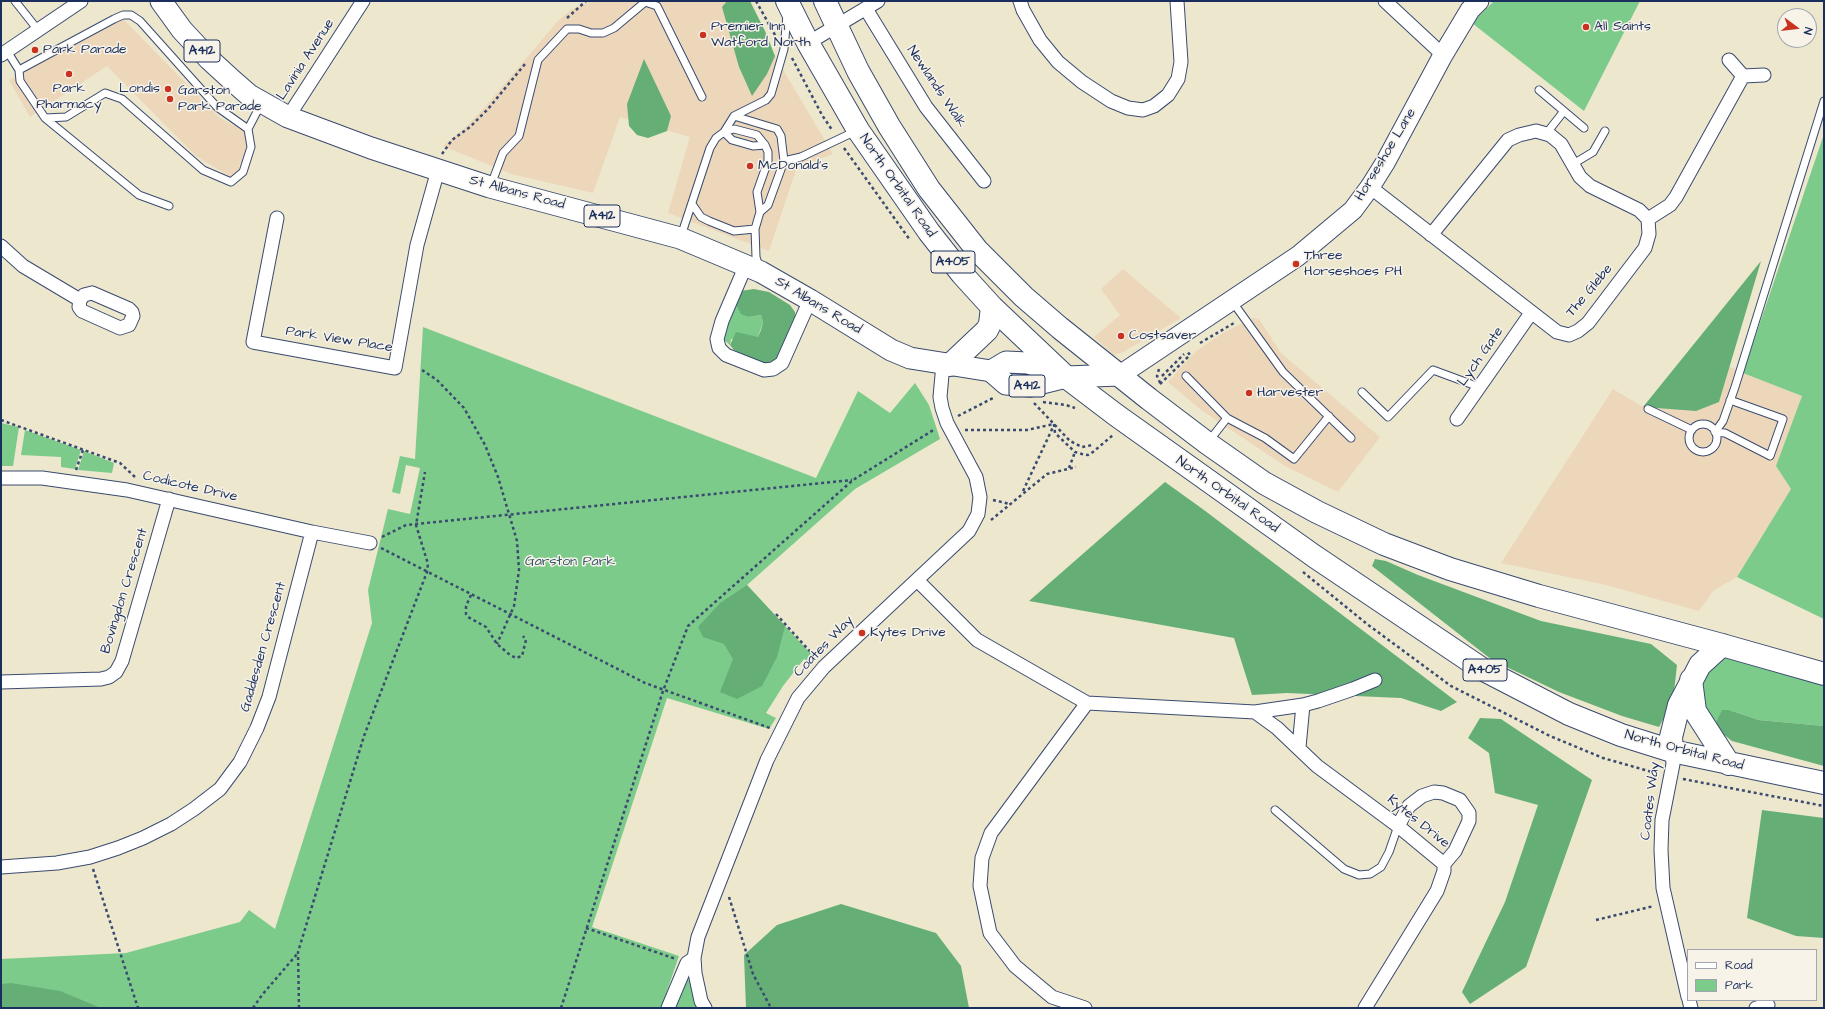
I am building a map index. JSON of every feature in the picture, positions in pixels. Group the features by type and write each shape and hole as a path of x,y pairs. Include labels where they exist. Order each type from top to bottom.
{"highway":[{"name":"North Orbital Road","path":"825,1 889,126 929,189 977,250 1024,297 1120,375 1207,443 1264,483 1317,512 1384,544 1450,569 1539,596 1722,644 1824,674"},
{"name":"North Orbital Road","path":"788,3 808,43 858,130 899,192 962,274 992,307 1066,377 1116,416 1200,477 1314,556 1482,669 1569,714 1621,735 1672,751 1824,783"},
{"path":"1024,297 1032,323 1045,336 1066,377"},
{"path":"946,365 987,330 990,324 992,307"},
{"path":"1120,375 1139,410 1196,452 1200,477"},
{"path":"1672,751 1671,736 1679,704 1700,665 1722,644"},
{"path":"1691,680 1695,711 1729,764"}],"main road":[{"name":"St Albans Road","path":"161,1 182,30 209,59 249,95 288,117 371,148 490,187 680,238 754,269 810,300 891,350 910,358 946,365 991,371 1006,384 1030,386 1066,377 1120,375"}],"street":[{"path":"4,53 81,1"},
{"name":"Lavinia Avenue","path":"288,117 363,1"},
{"path":"808,43 878,1"},
{"path":"1020,1 1023,10 1040,40 1058,62 1082,82 1111,101 1128,108 1143,110 1154,106 1168,95 1178,79 1181,62 1177,1"},
{"path":"1386,1 1443,55"},
{"name":"Horseshoe Lane","path":"1120,375 1298,256 1353,210 1370,187 1443,55 1470,10 1479,1"},
{"name":"Newlands Walk","path":"866,9 926,107 984,181"},
{"path":"1729,60 1743,76"},
{"path":"1743,76 1764,75"},
{"path":"1431,235 1508,140 1519,135 1536,131 1546,134 1561,144 1580,177 1590,186 1639,210 1648,219 1670,205 1676,197 1743,76"},
{"name":"Park View Place","path":"277,218 253,342 395,368 417,245 438,170"},
{"name":"The Glebe","path":"1370,187 1531,313 1557,332 1569,335 1578,331 1588,323 1645,248 1649,234 1648,219"},
{"path":"1,246 23,266 80,300"},
{"path":"754,269 722,321 717,339 719,348 726,356 764,370 773,369 782,363 810,300"},
{"name":"Lych Gate","path":"1457,419 1531,313"},
{"name":"Coates Way","path":"705,1008 701,1001 691,961 698,937 767,760 798,698 824,667 969,531 978,514 980,487 947,423 940,397 946,365"},
{"name":"Codicote Drive","path":"1,478 42,478 72,481 127,490 312,532 370,543"},
{"name":"Bovingdon Crescent","path":"1,682 101,679 109,677 116,672 122,661 169,499"},
{"name":"Gaddesden Crescent","path":"1,867 57,863 90,857 143,838 177,820 220,789 240,762 257,728 269,697 312,532"},
{"path":"917,580 977,640 1087,703 1255,712 1303,705 1338,695 1375,680"},
{"path":"1086,1008 1052,996 1015,966 990,933 980,886 982,858 991,833 1087,703"},
{"path":"1299,748 1303,705"},
{"name":"Kytes Drive","path":"1255,712 1277,728 1317,766 1398,826 1444,864 1442,879 1437,891 1365,1008"},
{"name":"Coates Way","path":"1672,751 1674,764 1662,820 1661,850 1663,888 1687,993"},
{"path":"1398,826 1409,806 1422,796 1434,792 1443,793 1460,800 1469,813 1469,821 1455,851 1444,864"},
{"path":"668,1008 691,961"}],"lane":[{"path":"15,1 38,30"},
{"path":"490,187 503,153 519,136 538,60 567,29 579,29 591,33 602,33 614,28 645,2 657,6 702,96"},
{"path":"724,132 734,116 766,100 771,94 784,48 788,3"},
{"path":"19,70 114,19 123,15 131,15 140,21 217,107 248,129"},
{"path":"4,53 19,70 20,81 45,118 139,195 169,206"},
{"path":"1539,90 1584,128"},
{"path":"45,118 66,117 105,93 122,99 203,170 231,182 244,172 251,147 248,129 262,102"},
{"path":"1715,432 1723,422 1824,101"},
{"path":"1546,134 1564,111"},
{"path":"734,116 777,129 783,144 784,161 768,205 760,212"},
{"path":"680,238 710,148 716,138 724,132 734,129 744,130 757,135 765,145 768,152 768,161 757,192 760,212 755,229 756,257 754,269"},
{"path":"784,161 801,157 858,130"},
{"path":"724,132 732,140 753,146 765,145"},
{"path":"1573,164 1593,152 1605,132"},
{"path":"692,204 701,217 734,231 755,229"},
{"path":"1231,300 1282,372 1351,438"},
{"path":"1362,392 1388,417 1433,370 1479,387"},
{"path":"1186,376 1227,418 1265,438 1294,459 1329,416"},
{"path":"1715,432 1725,433 1770,456 1783,419 1730,400"},
{"path":"1648,409 1692,430"},
{"path":"1207,443 1227,418"},
{"path":"1703,424 1712,427 1715,432 1717,439 1713,448 1705,452 1700,452 1689,443 1689,434 1699,425 1703,424"},
{"path":"1276,810 1344,869 1359,875 1370,874 1381,867 1389,852 1398,826"}],"path":[{"path":"564,20 586,1"},
{"path":"438,170 442,153 452,140 470,127 488,109 529,60"},
{"path":"1162,376 1187,351 1235,324 1232,321"},
{"path":"1160,384 1190,355 1187,351"},
{"path":"1161,367 1157,376 1160,384 1166,389"},
{"path":"422,370 437,380 464,408 485,445 498,477 510,515 517,541 519,570 517,591 511,615 497,644"},
{"path":"1032,400 1054,424 1077,444 1087,448 1093,445"},
{"path":"1,420 120,463 140,482"},
{"path":"951,430 1027,430 1054,424"},
{"path":"1054,424 1055,433 1075,452 1088,455 1113,436"},
{"path":"1023,493 1054,424"},
{"path":"561,1008 663,691 688,626 853,480 938,428"},
{"path":"72,481 83,450"},
{"path":"1069,468 1075,452"},
{"path":"974,523 986,524 1047,474 1076,467"},
{"path":"299,1008 298,952 364,736 427,572 428,564 416,524 425,472"},
{"path":"370,543 406,526 416,524 853,480"},
{"path":"980,497 1011,504"},
{"path":"370,543 663,691 780,732"},
{"path":"471,594 466,606 468,617 486,627 497,644 510,655 520,658 524,651 526,640 522,636"},
{"path":"776,614 824,667"},
{"path":"90,857 138,1008"},
{"path":"718,886 727,893 753,974 771,1008"},
{"path":"1596,920 1666,904"},
{"path":"586,928 691,961"},
{"path":"253,1008 298,952"}],"shaded area":[{"path":"592,1 748,1 775,56 833,154 797,167 769,251 668,213 690,137 620,117 593,193 511,174 443,146 468,125 486,106 556,23 570,10"},
{"path":"123,19 220,118 249,134 245,153 234,179 196,156 107,66 30,117 9,80"},
{"path":"1123,269 1181,318 1123,352 1114,355 1094,337 1120,315 1101,289"},
{"path":"1253,318 1259,319 1281,353 1380,437 1338,492 1285,466 1201,410 1168,382 1195,352 1221,334"},
{"path":"1730,367 1802,396 1776,466 1791,489 1737,577 1714,590 1699,611 1606,585 1501,563 1613,389 1643,407"}],"green space":[{"path":"727,1 750,1 765,31 775,56 767,74 752,96 739,67 722,7"},
{"path":"1494,1 1640,1 1584,111 1472,23"},
{"path":"644,59 671,116 667,131 648,138 637,135 629,126 627,104"},
{"path":"1824,134 1824,619 1737,577 1791,489 1776,466 1802,396 1743,373"},
{"path":"1761,261 1719,402 1696,411 1643,407"},
{"path":"754,289 769,292 790,305 795,312 796,324 787,344 776,360 764,364 734,350 730,345 736,332 758,337 761,330 763,322 761,315 749,317 741,314 735,303 740,291"},
{"path":"735,303 749,317 761,315 763,322 758,337 731,339 730,345 724,340 724,334"},
{"name":"Garston Park","path":"423,327 816,478 858,391 890,413 915,383 929,405 940,439 855,489 747,585 814,657 813,665 804,659 783,686 766,713 776,718 769,729 667,698 592,927 679,956 661,1008 1,1008 1,959 126,953 240,922 249,910 275,929 372,623 368,590 388,509 410,514 420,468 406,465 400,494 392,492 400,456 415,459"},
{"path":"1,423 19,427 13,466 1,466"},
{"path":"25,430 81,450 75,469 61,467 61,457 21,455"},
{"path":"84,451 114,463 112,473 78,470"},
{"path":"1165,482 1457,702 1441,711 1401,698 1287,693 1252,695 1234,638 1029,601"},
{"path":"1375,559 1386,561 1418,575 1541,621 1651,644 1677,665 1673,701 1659,727 1622,716 1559,692 1492,660 1372,566"},
{"path":"747,585 785,626 777,657 762,686 737,699 720,692 733,659 724,644 703,637 698,627 720,603"},
{"path":"1739,657 1824,682 1824,726 1759,720 1729,710 1714,727 1701,702 1702,682 1709,669 1723,658"},
{"path":"1722,710 1729,710 1759,720 1824,726 1824,766 1732,741 1714,727"},
{"path":"1480,718 1501,719 1592,780 1526,967 1470,1004 1462,992 1505,902 1538,805 1495,793 1489,753 1468,738"},
{"path":"1762,810 1824,818 1824,938 1796,936 1747,918"},
{"path":"841,904 936,933 961,966 969,1008 746,1008 744,955 777,925"},
{"path":"685,978 690,981 698,1008 672,1008"},
{"path":"11,983 60,991 101,1008 1,1008 1,984"}],"place":[{"name":"All Saints","path":"1586,27"},
{"name":"Premier Inn Watford North","path":"703,35"},
{"name":"Park Parade","path":"35,50"},
{"name":"Park Pharmacy","path":"69,74"},
{"name":"Londis","path":"168,89"},
{"name":"Garston Park Parade","path":"170,99"},
{"name":"McDonald's","path":"750,166"},
{"name":"Three Horseshoes PH","path":"1296,264"},
{"name":"Costsaver","path":"1121,336"},
{"name":"Harvester","path":"1249,393"},
{"name":"Kytes Drive","path":"862,633"}]}
